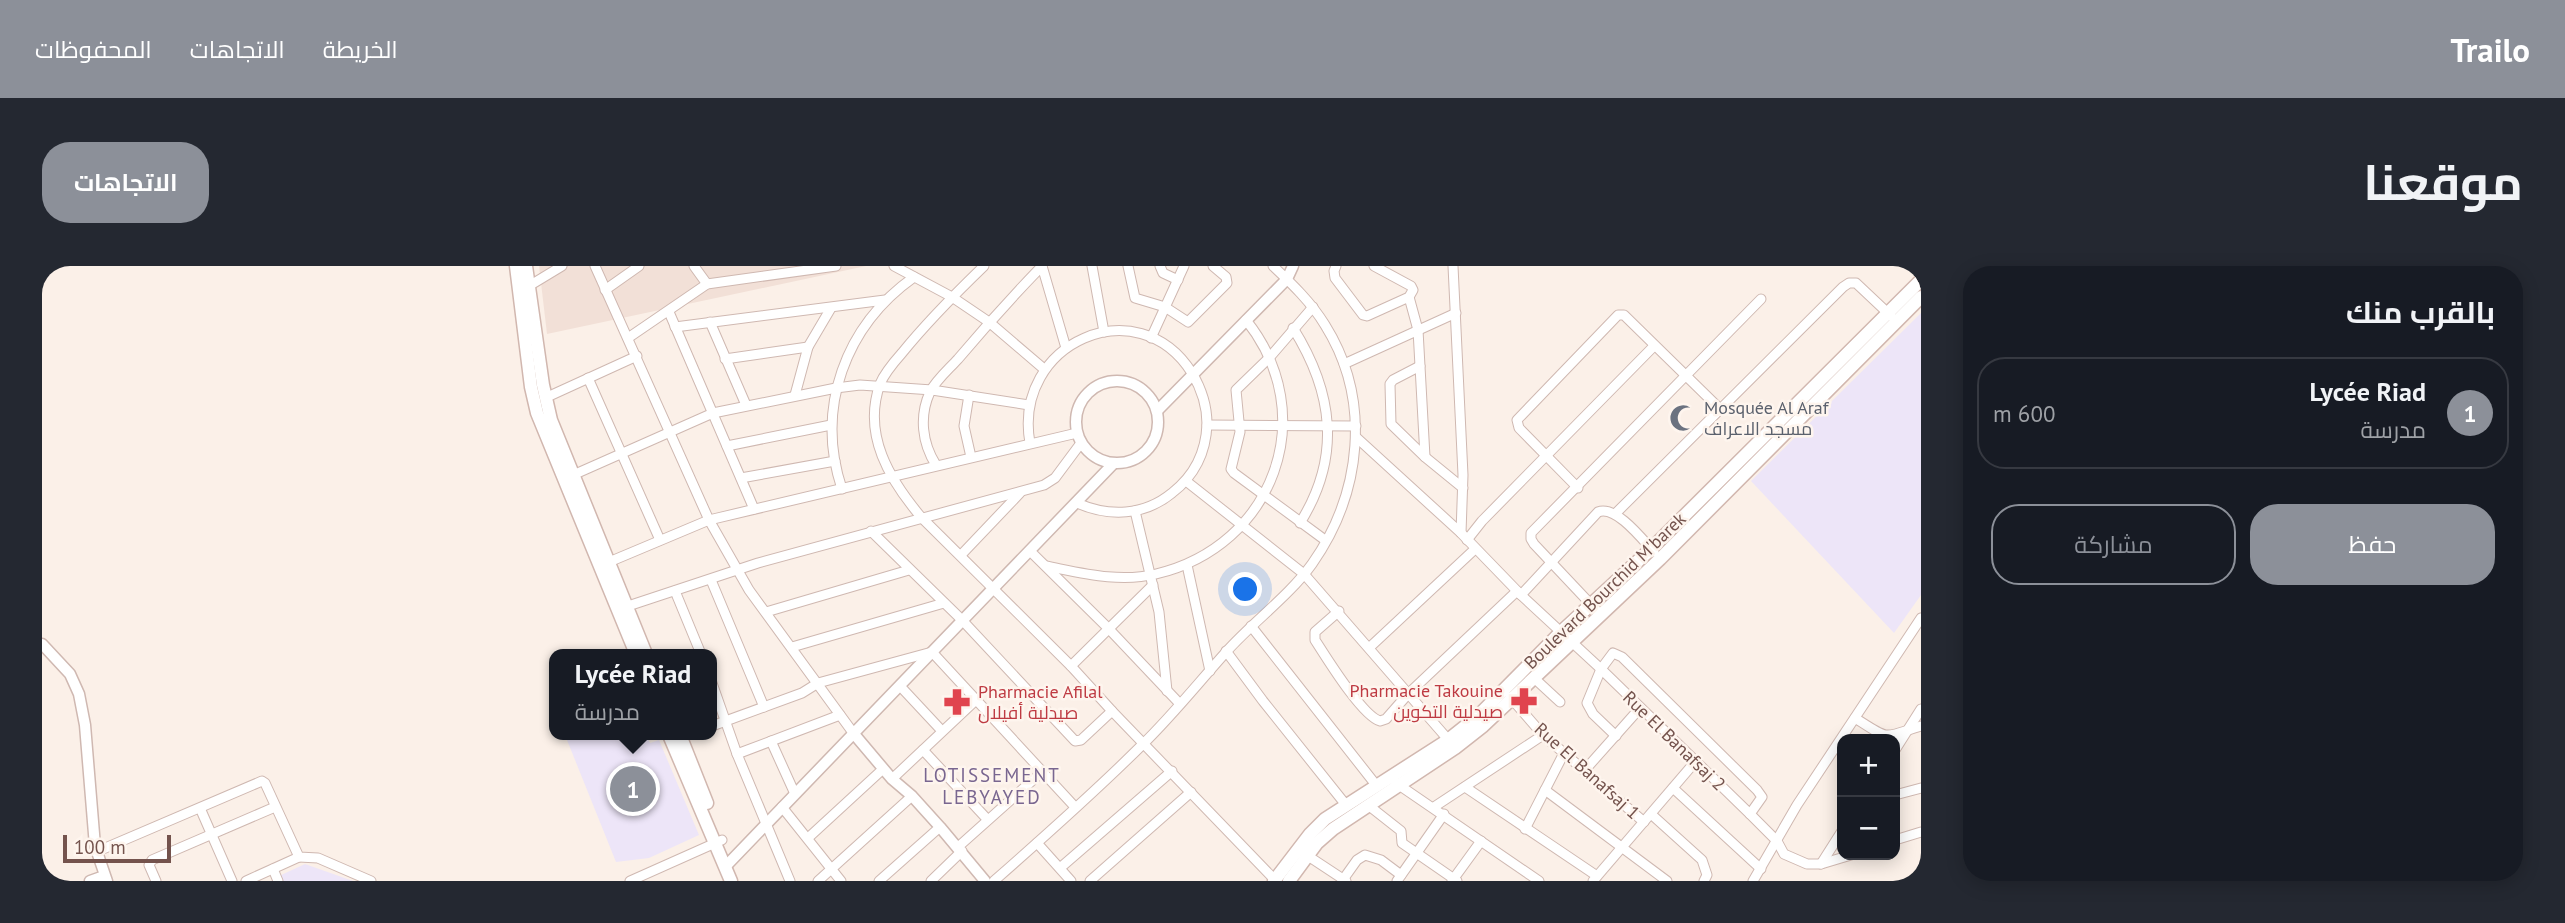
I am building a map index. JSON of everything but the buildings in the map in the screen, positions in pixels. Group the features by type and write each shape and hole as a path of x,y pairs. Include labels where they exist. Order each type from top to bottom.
{"main road":[{"path":"516,266 524,289 545,398 609,562 634,649"},
{"path":"526,266 524,289 531,387 537,413 622,608 643,649"},
{"name":"Boulevard Bourchid M'barek","path":"1508,694 1655,554 1892,317 1921,279"},
{"name":"Boulevard Bourchid M'barek","path":"1892,317 1921,297"},
{"name":"Boulevard Bourchid M'barek","path":"1274,880 1303,852 1368,805 1395,781 1451,744 1477,716 1534,678 1565,637"},
{"path":"681,740 718,842 739,881"},
{"name":"Boulevard Bourchid M'barek","path":"1289,881 1321,823 1376,785 1395,781"},
{"path":"728,864 731,881"}],"street":[{"path":"524,289 562,266"},
{"path":"595,266 709,520 737,570 854,734 892,779 912,796 960,849 985,881"},
{"path":"605,290 639,266"},
{"path":"694,266 707,284"},
{"path":"628,338 707,284 795,269 836,266"},
{"path":"894,266 989,322 1044,369"},
{"path":"984,266 905,349 885,375 876,408 876,435 881,455 891,476 921,517 1072,666 1112,712 1172,771 1274,880"},
{"path":"936,465 927,449 923,427 926,404 932,390 989,322 1042,266"},
{"path":"1042,266 1066,348"},
{"path":"1092,266 1104,332"},
{"path":"1128,266 1135,298 1165,307 1187,322 1227,283 1226,277 1213,266"},
{"path":"1160,266 1163,273 1178,280"},
{"path":"1152,338 1184,266"},
{"path":"994,881 1144,744 1226,651 1304,574 1325,540 1349,487 1356,454 1356,426 1344,364 1327,327 1313,307 1273,266"},
{"path":"1157,411 1287,279 1293,266"},
{"path":"1336,266 1335,278 1365,316 1409,298 1413,290 1411,286 1374,266"},
{"path":"1451,267 1456,313 1464,536"},
{"path":"842,489 835,461 831,425 836,388 847,355 858,334 885,300 914,277"},
{"path":"1615,514 1849,284 1860,286 1892,317"},
{"path":"1409,298 1418,330 1425,457"},
{"path":"1596,609 1534,544 1530,536 1761,299"},
{"path":"675,327 885,300"},
{"path":"1313,307 1269,358 1236,390 1240,426 1232,471 1325,540"},
{"path":"795,396 808,347 831,308"},
{"path":"669,312 754,509"},
{"path":"1344,364 1456,313"},
{"path":"1578,488 1517,425 1517,418 1614,317 1624,315 1720,410"},
{"path":"1046,566 1109,578 1151,580 1218,548 1244,525 1265,494 1276,468 1283,425 1280,393 1269,358 1245,320"},
{"path":"710,321 746,405"},
{"path":"1293,328 1317,373 1324,393 1328,426 1322,474 1312,503 1300,523"},
{"path":"1030,443 1027,424 1029,405 1044,369 1066,348 1088,336 1104,332 1125,332 1152,338 1177,354 1192,373 1204,401 1207,425 1202,451 1186,481 1159,503 1135,511 1105,512 1077,503"},
{"path":"1464,536 1654,346"},
{"path":"725,359 808,347"},
{"path":"545,398 637,356"},
{"path":"1420,366 1390,384 1390,420 1396,430 1463,488"},
{"path":"588,378 660,540"},
{"path":"1122,381 1136,386 1147,394 1157,411 1157,432 1148,450 1134,460 1113,464 1093,456 1079,438 1077,414 1082,400 1091,390 1104,383 1122,381"},
{"path":"573,475 713,413 836,388 932,390 1029,405"},
{"path":"969,395 964,426 971,457"},
{"path":"727,446 831,425"},
{"path":"1207,425 1356,426"},
{"path":"622,608 737,570 871,531 1020,493 1055,478 1079,438"},
{"path":"609,562 709,520 1030,443 1079,438"},
{"name":"Rue El Banafsaj 2","path":"1357,438 1464,536 1519,593 1750,814 1777,841 1784,854 1807,864 1821,864"},
{"path":"740,478 835,461"},
{"path":"728,864 1113,464"},
{"path":"1186,481 1304,574 1339,611 1451,744"},
{"path":"961,555 1020,493"},
{"path":"1339,611 1315,632 1314,637 1342,681 1372,716 1377,720 1386,719 1408,694 1551,562 1598,512 1607,510 1615,514 1655,554"},
{"path":"1135,511 1161,623 1167,691"},
{"path":"871,531 962,620 1075,741 1081,740 1112,712"},
{"path":"1370,647 1475,549"},
{"path":"1030,551 1180,704"},
{"path":"1187,565 1210,671"},
{"path":"766,612 909,570"},
{"path":"711,580 764,707"},
{"path":"1072,666 1151,580"},
{"path":"675,591 699,649"},
{"path":"792,647 944,603"},
{"path":"1753,881 1797,805 1921,618"},
{"path":"1251,626 1376,785"},
{"path":"42,644 70,674 79,694 85,725 96,852 106,878 90,881"},
{"path":"1226,651 1262,701 1346,804"},
{"path":"717,725 802,693 818,683 932,652"},
{"path":"932,652 1075,807"},
{"path":"1616,736 1588,708 1587,703 1611,653 1622,657 1757,790 1762,797 1750,814"},
{"path":"1534,678 1560,702"},
{"path":"900,686 942,731"},
{"name":"Rue El Banafsaj 1","path":"1508,694 1543,735 1644,822"},
{"path":"717,697 737,754 790,881"},
{"path":"892,779 977,699"},
{"path":"1584,771 1640,708"},
{"path":"1900,742 1921,709"},
{"path":"737,754 840,715"},
{"path":"1855,718 1882,736 1897,736 1921,726"},
{"path":"1434,807 1543,735"},
{"path":"771,741 795,794"},
{"path":"923,750 987,819"},
{"path":"1525,829 1564,753"},
{"path":"1465,787 1595,878 1695,762"},
{"path":"808,838 883,769"},
{"path":"931,881 987,819 1043,771"},
{"path":"1060,868 1172,771"},
{"path":"96,852 262,781 299,857"},
{"path":"1395,781 1539,881"},
{"path":"1673,788 1761,869"},
{"path":"1900,794 1921,788"},
{"path":"1545,790 1667,881"},
{"path":"1090,881 1191,792"},
{"path":"818,881 912,796"},
{"path":"1368,805 1399,829 1402,843 1454,880 1481,841"},
{"path":"156,881 149,865 152,860 275,807"},
{"path":"782,807 841,881"},
{"path":"200,808 232,881"},
{"path":"1303,852 1343,880 1357,860 1364,855 1381,860 1399,878 1444,814"},
{"path":"1651,814 1702,860 1707,875 1704,881"},
{"path":"880,881 940,827"},
{"path":"1900,839 1921,832"},
{"path":"1821,864 1837,839"},
{"path":"630,881 718,842"},
{"path":"1037,843 1071,881"},
{"path":"246,881 299,857 318,858 371,881"},
{"path":"1821,864 1837,859"},
{"path":"273,869 278,881"},
{"path":"1521,869 1522,881"}],"shaded area":[{"path":"539,266 866,266 547,334"},
{"path":"1921,313 1921,595 1894,633 1751,481"},
{"path":"567,740 648,740 650,743 659,740 699,835 649,858 616,862"},
{"path":"305,864 353,881 281,881 279,876"}],"place":[{"name":"Mosquée Al Araf مسجد الاعراف","path":"1683,418"},
{"name":"Pharmacie Takouine صيدلية التكوين","path":"1524,701"},
{"name":"Pharmacie Afilal صيدلية أفيلال","path":"957,702"},
{"name":"Lycée Riad","path":"633,789"}],"district":[{"name":"LOTISSEMENT LEBYAYED","path":"992,786"}]}
